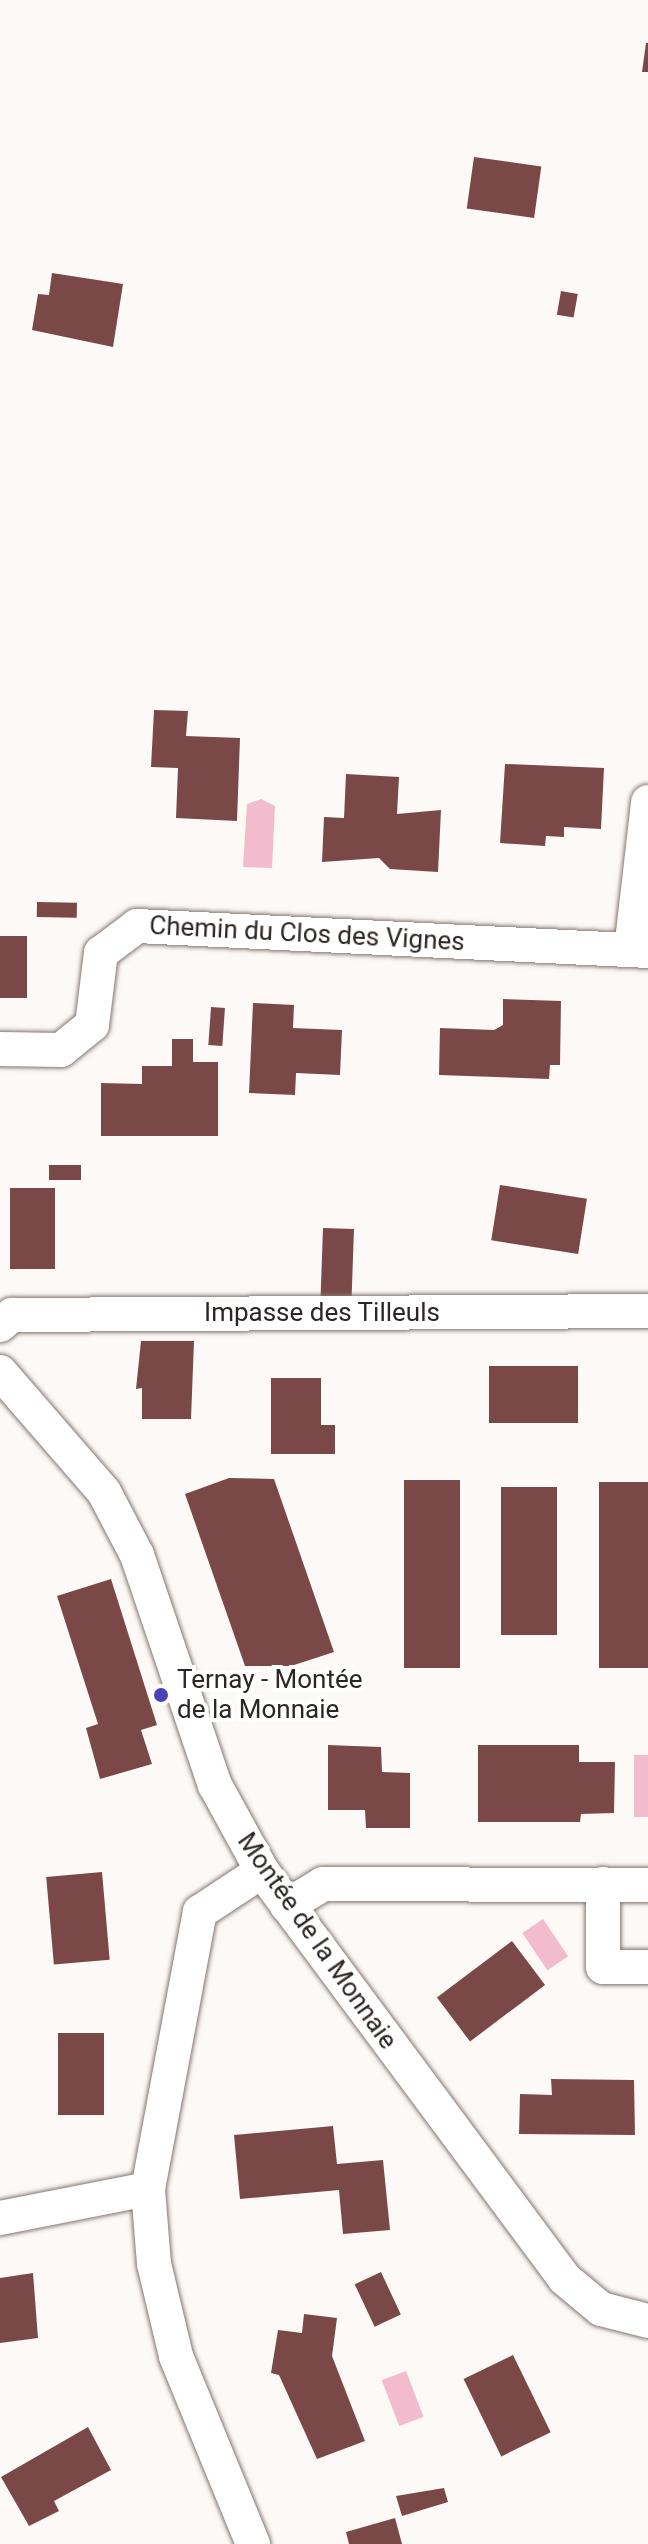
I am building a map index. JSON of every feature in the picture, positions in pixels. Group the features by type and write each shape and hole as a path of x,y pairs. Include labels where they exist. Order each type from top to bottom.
{"street":[{"path":"640,950 648,802"},
{"name":"Chemin du Clos des Vignes","path":"0,1049 61,1050 92,1025 101,953 137,926 640,950"},
{"name":"Impasse des Tilleuls","path":"0,1325 12,1315 648,1311"},
{"name":"Montée de la Monnaie","path":"0,1372 104,1492 137,1555 215,1785 262,1871 565,2279 601,2309 648,2321"},
{"path":"253,2544 176,2356 154,2264 148,2189 200,1912 262,1871"},
{"path":"287,1906 323,1884 648,1885"},
{"path":"603,1884 603,1967 648,1967"},
{"path":"0,2218 148,2189"}],"shaded area":[{"path":"261,799 275,806 272,868 243,867 247,804"},
{"path":"634,1755 648,1755 648,1817 634,1817"},
{"path":"543,1919 568,1956 547,1970 522,1933"},
{"path":"406,2371 424,2417 399,2426 382,2380"}],"building":[{"path":"646,43 648,72 642,72"},
{"path":"474,157 541,166 534,218 467,208"},
{"path":"52,273 123,284 113,347 32,330 38,294 49,295"},
{"path":"561,291 578,294 574,318 557,315"},
{"path":"154,710 188,711 186,736 240,738 237,821 176,818 178,768 151,767"},
{"path":"505,764 604,768 601,829 564,827 564,837 546,836 545,846 500,843"},
{"path":"346,774 399,777 397,814 441,810 438,872 390,869 379,858 322,862 324,817 344,818"},
{"path":"37,902 77,903 77,918 37,917"},
{"path":"0,936 27,936 27,998 0,998"},
{"path":"503,999 561,1001 560,1065 550,1065 549,1079 439,1075 440,1028 494,1030 503,1025"},
{"path":"253,1003 294,1005 293,1028 342,1030 340,1075 296,1073 295,1095 249,1093"},
{"path":"211,1007 225,1008 222,1046 208,1045"},
{"path":"172,1039 193,1039 193,1062 218,1062 218,1136 101,1136 101,1083 142,1084 142,1066 172,1066"},
{"path":"49,1165 81,1165 81,1180 49,1180"},
{"path":"500,1185 587,1199 578,1254 491,1240"},
{"path":"10,1188 55,1188 55,1269 10,1269"},
{"path":"323,1228 354,1229 352,1298 321,1297"},
{"path":"141,1341 194,1341 191,1419 142,1419 142,1388 136,1389"},
{"path":"489,1366 578,1366 578,1423 489,1423"},
{"path":"271,1378 321,1378 321,1425 335,1425 335,1454 271,1454"},
{"path":"229,1478 274,1479 334,1652 291,1666 245,1666 185,1494"},
{"path":"404,1480 460,1480 460,1668 404,1668"},
{"path":"599,1482 648,1482 648,1668 599,1668"},
{"path":"501,1487 557,1487 557,1635 501,1635"},
{"path":"111,1579 157,1725 141,1730 152,1764 100,1779 86,1728 98,1724 57,1596"},
{"path":"328,1745 381,1747 382,1772 410,1773 410,1828 366,1828 365,1810 328,1810"},
{"path":"478,1745 579,1745 579,1762 615,1762 614,1813 581,1814 580,1822 478,1822"},
{"path":"102,1872 110,1960 54,1965 46,1877"},
{"path":"512,1941 545,1985 470,2041 437,1998"},
{"path":"58,2033 104,2033 104,2115 58,2115"},
{"path":"551,2079 634,2080 635,2135 519,2134 520,2094 552,2095"},
{"path":"333,2126 337,2164 383,2160 390,2230 343,2234 339,2190 240,2199 234,2135"},
{"path":"381,2272 401,2315 375,2327 355,2284"},
{"path":"33,2273 38,2338 0,2343 0,2278"},
{"path":"304,2314 337,2318 332,2356 365,2441 317,2459 279,2375 271,2373 278,2330 302,2333"},
{"path":"513,2355 551,2432 501,2456 464,2379"},
{"path":"88,2427 111,2470 54,2501 59,2511 29,2526 1,2477"},
{"path":"444,2488 448,2502 402,2516 396,2496"},
{"path":"395,2518 402,2544 349,2544 346,2532"}],"place":[{"name":"Ternay - Montée de la Monnaie","path":"161,1695"}]}
